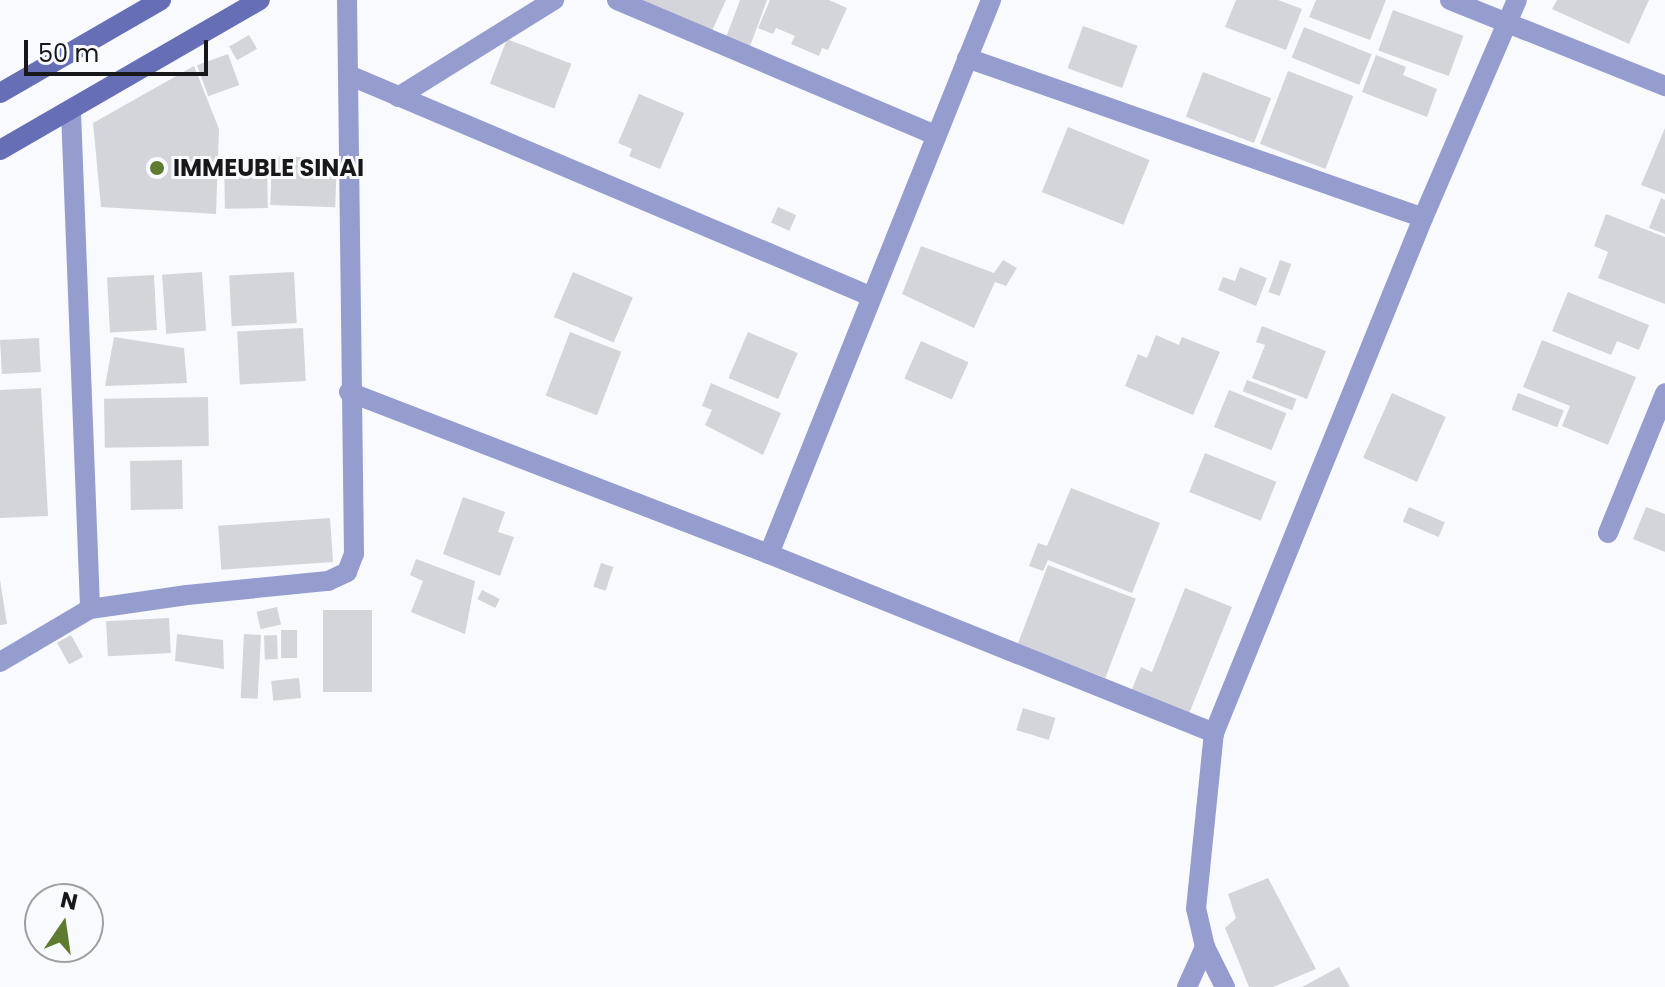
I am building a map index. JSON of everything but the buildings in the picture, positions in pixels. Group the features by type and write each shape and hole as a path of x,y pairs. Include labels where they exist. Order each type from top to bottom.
{"main road":[{"path":"0,93 161,0"},
{"path":"0,150 71,112 260,0"}],"street":[{"path":"0,662 90,609 187,595 328,581 347,572 354,554 349,392 351,76 347,0"},
{"path":"398,97 554,0"},
{"path":"617,0 935,135"},
{"path":"769,554 991,0"},
{"path":"1450,0 1665,86"},
{"path":"1225,987 1205,947 1196,909 1214,733 1423,218 1517,0"},
{"path":"967,58 1423,218"},
{"path":"351,76 870,296"},
{"path":"71,112 90,609"},
{"path":"349,392 769,554 1214,733"},
{"path":"1608,533 1665,393"},
{"path":"1187,987 1205,947"}],"place":[{"name":"IMMEUBLE SINAI","path":"157,168"}]}
